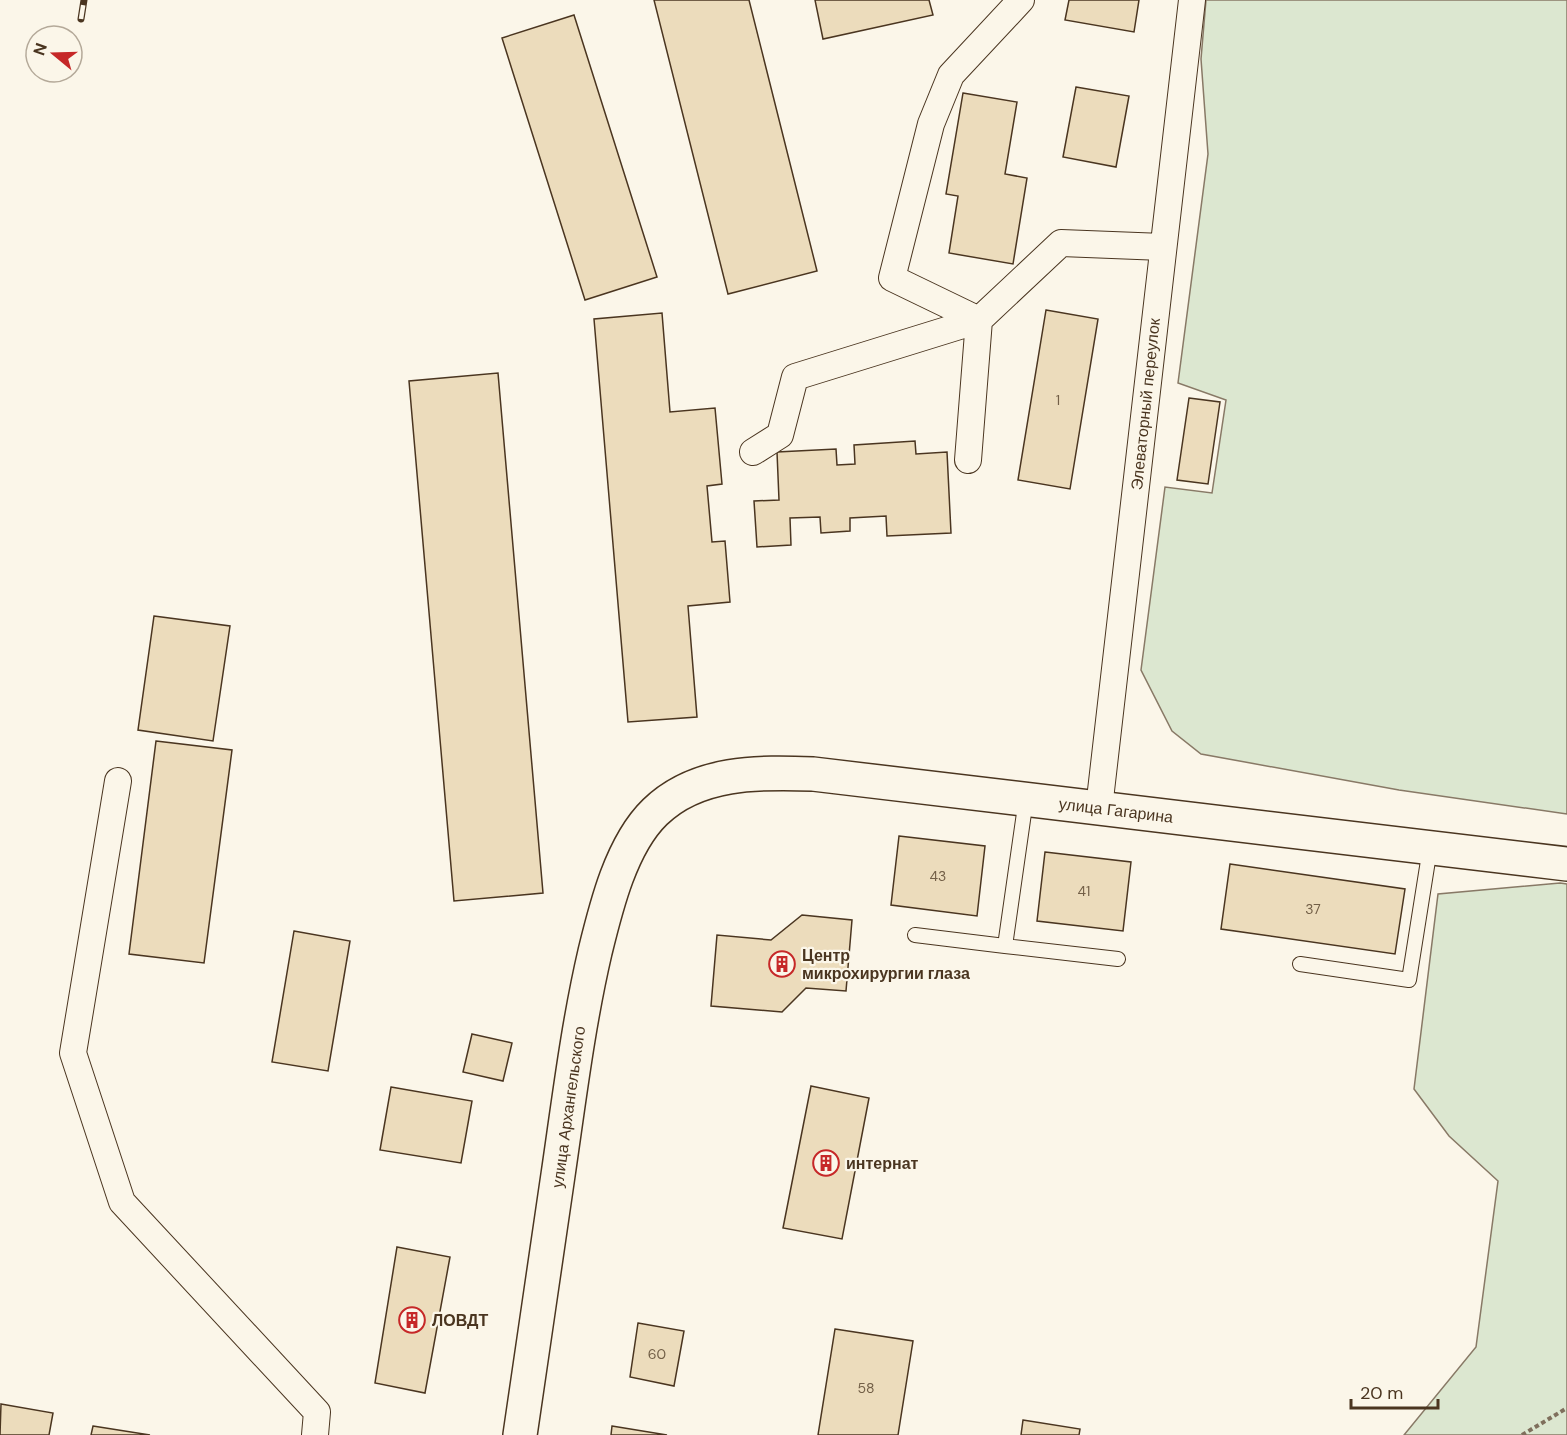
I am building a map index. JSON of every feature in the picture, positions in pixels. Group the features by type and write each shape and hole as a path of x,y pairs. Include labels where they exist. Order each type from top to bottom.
{"street":[{"path":"979,320 892,278 931,124 951,75 1021,0"},
{"name":"Элеваторный переулок","path":"1099,808 1192,0"},
{"path":"753,452 780,435 795,376 979,320 1061,243 1163,247"},
{"path":"968,460 979,320"},
{"name":"улица Гагарина","path":"670,800 695,786 740,774 813,774 1567,864"},
{"path":"118,781 73,1053 122,1202 317,1412 315,1435"},
{"name":"улица Архангельского","path":"520,1435 582,1011 599,936 620,868 639,832 654,813 670,800"}],"lane":[{"path":"1005,946 1026,799"},
{"path":"1300,964 1409,981 1430,848"},
{"path":"915,935 1118,959"}],"path":[{"path":"1522,1435 1567,1408"}],"green space":[{"path":"1206,0 1567,0 1567,814 1399,790 1201,754 1172,731 1141,670 1165,487 1212,493 1226,400 1178,383 1208,154 1201,59"},
{"path":"1567,884 1567,1435 1404,1435 1476,1347 1498,1181 1449,1136 1414,1089 1438,894"}],"building":[{"path":"654,0 749,0 817,271 728,294"},
{"path":"815,0 929,0 933,15 823,39"},
{"path":"1069,0 1139,0 1134,32 1065,20"},
{"path":"574,15 657,277 585,300 502,38"},
{"path":"1076,87 1129,96 1116,167 1063,157"},
{"path":"963,93 1017,102 1005,174 1027,178 1013,264 949,253 958,196 946,194"},
{"path":"1046,310 1098,319 1070,489 1018,480"},
{"path":"662,313 670,412 715,408 722,484 707,486 712,542 725,541 730,602 688,606 697,717 628,722 594,319"},
{"path":"498,373 543,893 454,901 409,381"},
{"path":"1189,398 1220,402 1208,484 1177,480"},
{"path":"915,441 916,454 947,452 951,533 887,536 886,516 850,518 850,531 821,533 820,517 790,518 791,545 757,547 754,501 779,500 777,452 836,449 837,465 855,464 854,445"},
{"path":"154,616 230,626 213,741 138,730"},
{"path":"156,741 232,750 204,963 129,954"},
{"path":"899,836 985,846 977,916 891,905"},
{"path":"1045,852 1131,862 1123,931 1037,921"},
{"path":"1230,864 1405,889 1395,954 1221,929"},
{"name":"Центр микрохирургии глаза","path":"802,915 852,920 846,991 806,988 782,1012 711,1006 717,935 771,940"},
{"path":"294,931 350,941 328,1071 272,1062"},
{"path":"472,1034 512,1043 503,1081 463,1072"},
{"name":"интернат","path":"811,1086 869,1098 842,1239 783,1228"},
{"path":"391,1087 472,1101 461,1163 380,1150"},
{"name":"ЛОВДТ","path":"397,1247 450,1257 425,1393 375,1383"},
{"path":"638,1323 684,1331 674,1386 630,1377"},
{"path":"835,1329 913,1341 898,1435 818,1435"},
{"path":"1,1404 53,1413 49,1435 0,1435"},
{"path":"1023,1420 1080,1429 1079,1435 1021,1435"},
{"path":"93,1426 150,1435 91,1435"},
{"path":"612,1426 667,1435 611,1435"}],"railway":[{"path":"81,19 84,0"}],"place":[{"name":"Центр микрохирургии глаза","path":"782,964"},
{"name":"интернат","path":"826,1163"},
{"name":"ЛОВДТ","path":"412,1320"}]}
